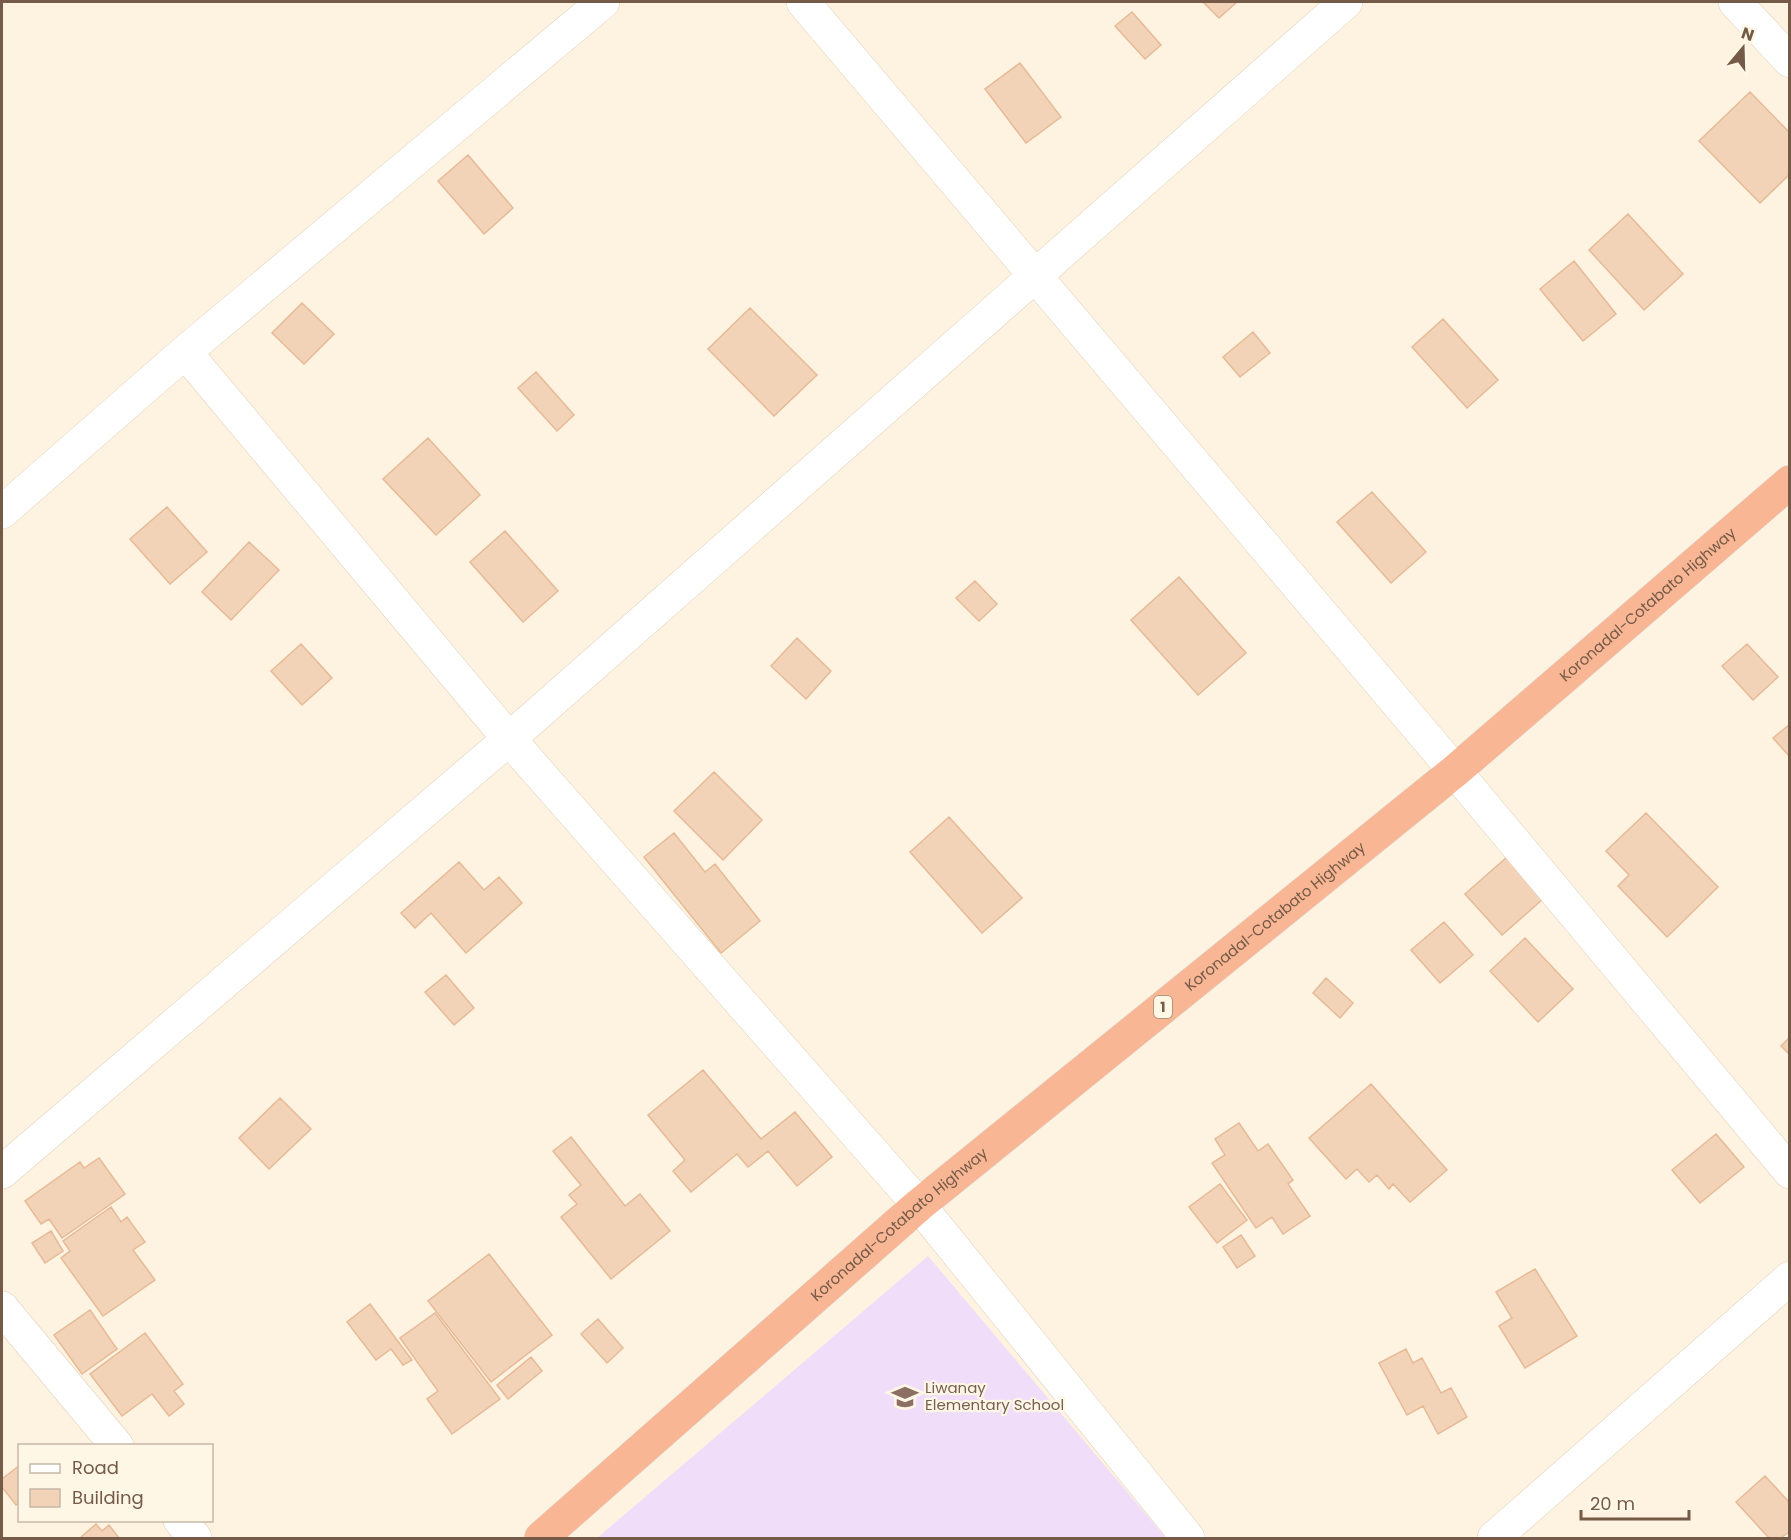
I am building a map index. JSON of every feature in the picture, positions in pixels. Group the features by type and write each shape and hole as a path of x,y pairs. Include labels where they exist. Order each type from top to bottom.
{"highway":[{"name":"Koronadal-Cotabato Highway","path":"541,1539 919,1205 1455,771 1790,482"}],"street":[{"path":"2,512 185,352 603,2"},
{"path":"803,2 1455,771 1790,1172"},
{"path":"2,1172 509,739 1346,2"},
{"path":"1735,2 1790,61"},
{"path":"185,352 509,739 919,1205 1188,1539"},
{"path":"1494,1539 1790,1278"},
{"path":"2,1308 115,1444"},
{"path":"181,1522 195,1539"}],"shaded area":[{"name":"Liwanay Elementary School","path":"928,1256 1166,1538 597,1538"}],"building":[{"path":"1203,2 1237,2 1219,18"},
{"path":"1132,12 1161,45 1145,59 1115,26"},
{"path":"1020,63 1061,117 1026,143 985,89"},
{"path":"1750,92 1790,133 1790,174 1760,203 1699,141"},
{"path":"468,155 513,208 484,234 438,181"},
{"path":"1628,214 1683,274 1644,310 1589,250"},
{"path":"1574,261 1616,314 1583,341 1540,289"},
{"path":"302,303 334,334 304,364 272,333"},
{"path":"750,308 817,375 774,416 708,349"},
{"path":"1443,319 1498,380 1467,408 1412,347"},
{"path":"1253,332 1270,353 1240,377 1223,357"},
{"path":"536,372 574,415 557,431 518,388"},
{"path":"428,438 480,495 436,535 383,479"},
{"path":"1372,492 1426,552 1391,583 1337,522"},
{"path":"167,507 207,552 170,584 130,539"},
{"path":"505,531 558,591 523,622 470,562"},
{"path":"249,542 279,570 231,620 202,592"},
{"path":"1179,577 1246,653 1198,695 1131,620"},
{"path":"975,581 997,604 979,621 956,598"},
{"path":"797,638 831,671 806,699 771,666"},
{"path":"301,644 332,678 302,705 271,671"},
{"path":"1747,644 1778,677 1753,700 1722,666"},
{"path":"1790,724 1790,757 1773,738"},
{"path":"714,772 762,820 723,860 674,811"},
{"path":"1646,813 1718,887 1667,937 1618,886 1629,875 1606,851"},
{"path":"949,817 1022,898 982,933 910,852"},
{"path":"674,833 705,872 715,864 760,921 721,953 644,857"},
{"path":"1507,857 1543,899 1502,935 1465,894"},
{"path":"459,862 484,890 499,877 522,903 466,953 431,913 415,928 401,913"},
{"path":"1444,922 1473,955 1440,983 1411,950"},
{"path":"1525,938 1573,989 1538,1022 1490,971"},
{"path":"446,975 474,1008 454,1025 425,992"},
{"path":"1326,978 1353,1003 1340,1018 1313,993"},
{"path":"1790,1037 1790,1055 1781,1046"},
{"path":"703,1070 761,1139 795,1112 832,1157 797,1186 768,1151 748,1167 737,1154 691,1192 673,1171 685,1160 648,1115"},
{"path":"1371,1084 1447,1170 1410,1202 1393,1184 1389,1189 1377,1175 1369,1182 1357,1169 1346,1179 1309,1138"},
{"path":"280,1098 311,1129 269,1169 239,1138"},
{"path":"1239,1123 1258,1151 1268,1144 1293,1180 1288,1184 1310,1216 1283,1234 1272,1217 1256,1228 1212,1163 1225,1155 1215,1139"},
{"path":"1716,1134 1744,1167 1700,1203 1672,1170"},
{"path":"571,1137 625,1206 640,1194 670,1231 611,1279 561,1217 577,1204 569,1195 581,1185 553,1151"},
{"path":"99,1158 125,1194 62,1238 49,1219 41,1224 25,1201 80,1162 84,1168"},
{"path":"1220,1184 1247,1220 1217,1243 1189,1207"},
{"path":"111,1207 121,1222 127,1217 145,1242 133,1250 155,1280 103,1316 61,1258 70,1251 63,1241"},
{"path":"51,1231 63,1251 45,1263 32,1243"},
{"path":"1241,1235 1255,1256 1237,1268 1223,1247"},
{"path":"489,1254 552,1335 491,1382 428,1301"},
{"path":"1535,1269 1577,1336 1525,1368 1499,1326 1512,1318 1496,1292"},
{"path":"370,1304 412,1360 403,1365 391,1349 376,1360 347,1322"},
{"path":"90,1310 117,1349 82,1374 54,1335"},
{"path":"435,1313 500,1399 452,1434 427,1399 438,1391 400,1338"},
{"path":"598,1319 623,1348 607,1363 581,1334"},
{"path":"145,1333 183,1384 174,1391 184,1404 169,1416 152,1394 122,1416 90,1374"},
{"path":"1406,1349 1413,1363 1422,1358 1441,1393 1451,1388 1467,1417 1438,1434 1423,1406 1407,1415 1379,1363"},
{"path":"531,1357 542,1371 508,1399 497,1385"},
{"path":"18,1467 18,1504 16,1505 2,1487 2,1479"},
{"path":"1765,1476 1790,1503 1790,1531 1781,1538 1769,1538 1736,1502"},
{"path":"96,1524 102,1531 109,1525 119,1538 80,1538"}],"place":[{"name":"Liwanay Elementary School","path":"905,1397"}]}
